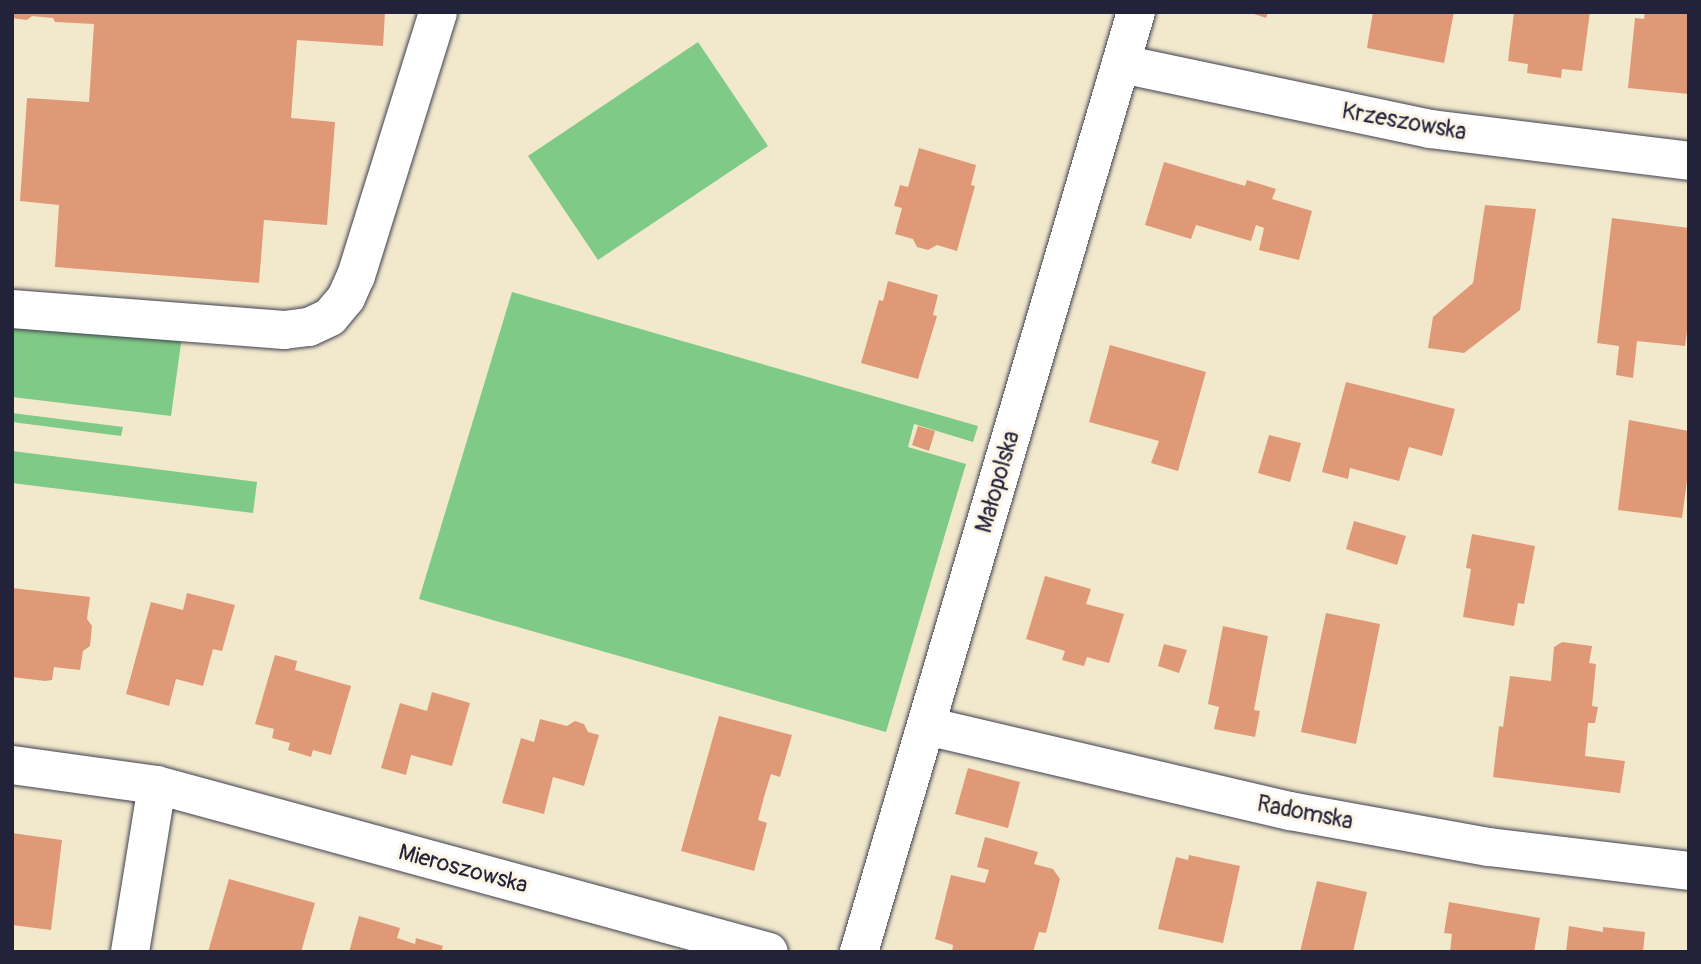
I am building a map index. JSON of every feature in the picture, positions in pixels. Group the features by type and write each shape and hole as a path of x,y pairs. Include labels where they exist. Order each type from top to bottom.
{"street":[{"path":"12,309 284,330 309,327 330,317 346,298 356,276 438,12"},
{"name":"Małopolska","path":"859,952 1136,12"},
{"name":"Krzeszowska","path":"1122,64 1430,129 1689,161"},
{"name":"Radomska","path":"926,726 1290,811 1489,847 1689,871"},
{"name":"Mieroszowska","path":"12,765 157,785 769,952"},
{"path":"130,952 157,785"}],"green space":[{"path":"698,42 768,146 598,260 528,156"},
{"path":"512,292 978,426 973,442 914,424 908,447 966,464 886,732 419,599"},
{"path":"12,321 182,336 171,416 12,397"},
{"path":"12,413 123,427 121,436 12,422"},
{"path":"12,451 257,482 253,513 12,483"}],"building":[{"path":"12,12 385,12 383,46 297,40 291,118 335,122 327,225 264,220 259,283 55,267 59,205 20,201 27,98 89,102 94,24 55,22 53,18 32,16 27,20 12,18"},
{"path":"1248,12 1268,12 1266,18"},
{"path":"1373,12 1454,12 1444,63 1367,48"},
{"path":"1514,12 1590,12 1582,71 1562,69 1561,78 1527,73 1528,64 1508,61"},
{"path":"1645,12 1689,12 1689,94 1628,88 1635,18 1644,19"},
{"path":"919,148 976,165 971,185 975,186 957,251 937,245 928,250 917,247 913,239 895,234 902,208 894,206 900,185 908,187"},
{"path":"1164,162 1245,186 1247,180 1276,189 1272,199 1312,211 1299,260 1259,250 1264,228 1256,225 1251,241 1196,225 1191,239 1145,225"},
{"path":"1485,205 1536,209 1520,310 1464,353 1428,348 1433,317 1473,283"},
{"path":"1612,218 1689,228 1689,316 1685,346 1637,341 1633,378 1616,375 1619,346 1597,343"},
{"path":"888,281 938,295 933,315 937,316 918,379 861,363 879,300 883,301"},
{"path":"1110,345 1206,372 1178,471 1151,463 1159,441 1089,422"},
{"path":"1346,382 1455,409 1442,456 1409,447 1399,481 1350,468 1348,479 1322,472"},
{"path":"1629,420 1689,431 1689,466 1682,518 1618,510"},
{"path":"918,426 935,431 929,451 912,445"},
{"path":"1269,435 1301,443 1290,482 1258,473"},
{"path":"1354,521 1406,536 1397,565 1346,549"},
{"path":"1472,534 1535,546 1524,604 1518,603 1514,626 1463,617 1471,569 1466,568"},
{"path":"1045,576 1091,589 1086,604 1124,614 1109,663 1087,657 1084,666 1062,660 1065,651 1026,639"},
{"path":"12,588 90,597 87,619 92,626 90,646 83,651 80,670 54,667 52,680 45,681 12,677"},
{"path":"187,593 235,605 222,651 213,649 203,686 176,679 169,706 126,694 151,602 183,610"},
{"path":"1326,613 1380,624 1356,744 1301,732"},
{"path":"1223,626 1268,636 1254,710 1260,711 1255,737 1214,729 1219,707 1208,704"},
{"path":"1562,642 1592,646 1589,663 1596,664 1592,706 1598,707 1595,723 1588,723 1585,756 1625,761 1620,793 1493,777 1499,726 1503,727 1510,676 1551,681 1554,647"},
{"path":"1164,644 1187,650 1179,673 1158,666"},
{"path":"275,655 297,661 295,670 351,686 331,755 313,750 311,757 288,750 290,743 272,738 274,729 255,724"},
{"path":"432,692 470,703 452,766 411,755 406,775 381,768 400,703 427,711"},
{"path":"719,716 792,735 780,777 771,774 764,797 758,820 767,823 754,871 681,851"},
{"path":"540,719 567,726 575,721 584,724 588,732 599,735 584,786 553,777 544,814 502,803 521,738 534,742"},
{"path":"968,768 1020,782 1008,828 955,814"},
{"path":"12,833 62,840 51,930 12,925"},
{"path":"985,837 1038,852 1034,864 1053,869 1060,879 1046,933 1039,932 1033,952 952,952 953,945 935,939 951,875 985,883 989,870 977,867"},
{"path":"1189,855 1240,866 1223,943 1158,929 1176,857 1188,860"},
{"path":"229,879 315,903 301,952 208,952"},
{"path":"1317,881 1367,892 1353,952 1300,952"},
{"path":"1449,902 1540,918 1534,952 1450,952 1452,934 1444,933"},
{"path":"359,916 400,928 397,938 415,944 416,938 443,946 441,952 349,952"},
{"path":"1569,926 1603,932 1603,927 1645,932 1643,952 1566,952"}]}
